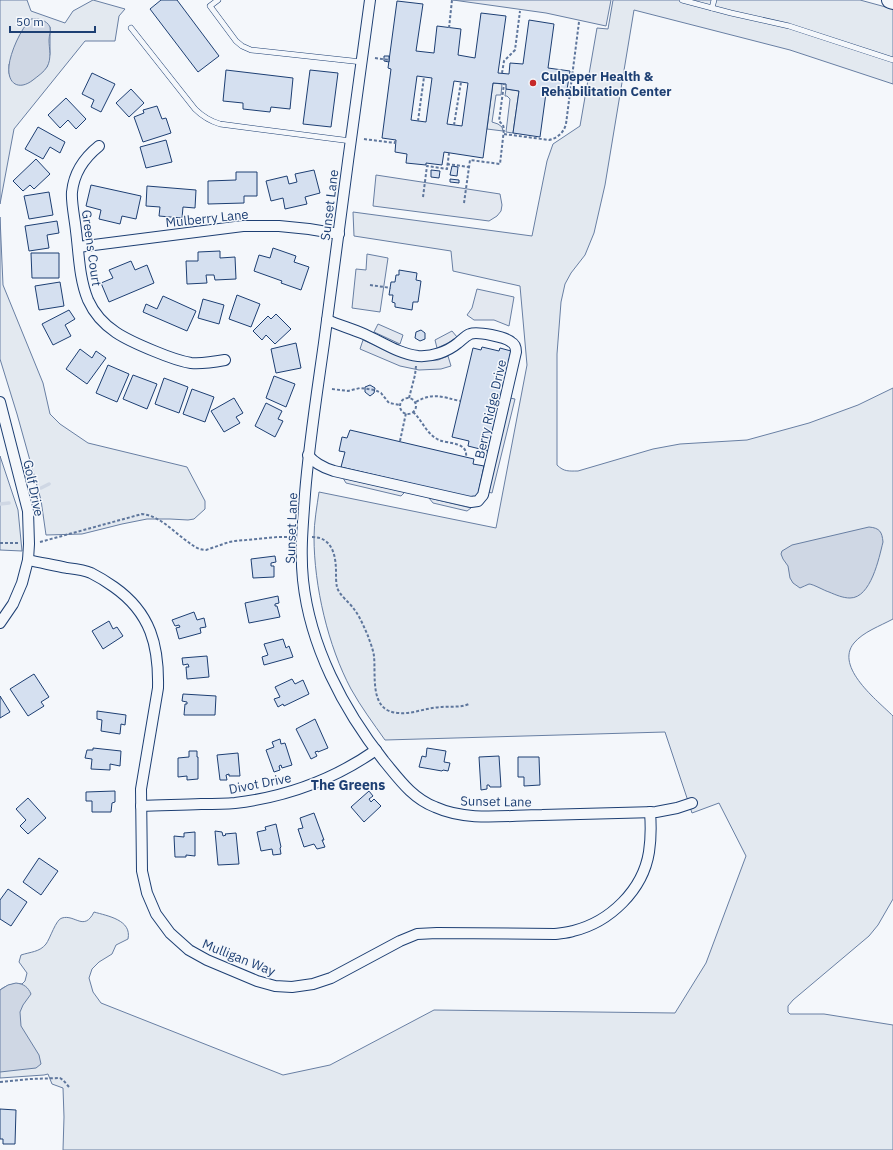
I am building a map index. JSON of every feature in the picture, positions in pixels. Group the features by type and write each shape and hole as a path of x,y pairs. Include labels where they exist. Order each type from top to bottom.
{"street":[{"name":"Sunset Lane","path":"370,0 308,455 301,547 305,593 319,646 332,679 357,723 404,785 417,798 452,813 475,816 492,816 650,812 667,810 692,804"},
{"name":"Greens Court","path":"98,146 89,154 80,166 74,178 71,193 82,284 89,302 105,324 127,340 175,359 192,363 210,363 225,360"},
{"name":"Mulberry Lane","path":"78,247 243,226 309,228 339,234"},
{"name":"Berry Ridge Drive","path":"308,455 321,466 334,471 471,502 478,501 483,495 516,352 510,341 474,333 468,335 452,347 441,352 417,356 404,353 364,334 327,320"},
{"name":"Golf Drive","path":"0,402 28,511 29,544 28,560 22,583 13,604 0,623"},
{"name":"Mulligan Way","path":"28,560 82,570 98,577 125,595 140,611 148,625 157,656 158,688 140,789 140,806 142,871 151,904 163,925 183,945 207,960 257,981 275,986 292,987 313,984 331,978 400,941 417,934 437,932 555,934 573,931 592,924 617,908 631,893 645,869 649,852 650,812"},
{"name":"Divot Drive","path":"140,806 233,803 270,798 321,781 352,766 376,750"}],"lane":[{"path":"218,0 210,6 236,42 246,48 251,50 362,62"},
{"path":"682,0 692,1 712,8 789,26 893,60"},
{"path":"712,8 714,0"},
{"path":"131,28 195,109 209,120 220,124 351,141"}],"path":[{"path":"449,28 452,0"},
{"path":"502,73 504,61 515,50 520,11"},
{"path":"504,134 549,140 556,137 563,130 566,124 579,22"},
{"path":"375,58 389,60"},
{"path":"418,121 424,77"},
{"path":"454,125 461,82"},
{"path":"464,203 470,160 500,164 504,126 499,122 504,84"},
{"path":"364,139 395,143 395,139"},
{"path":"423,197 427,166 447,169 449,153"},
{"path":"447,164 469,167"},
{"path":"370,285 391,288"},
{"path":"410,398 416,372"},
{"path":"332,389 348,391 360,388 375,390 381,393 389,403 400,405"},
{"path":"416,402 426,397 433,396 440,396 460,401"},
{"path":"400,405 402,400 410,398 416,402 416,408 413,412 411,414 406,414"},
{"path":"400,405 406,414"},
{"path":"413,412 431,435 441,441 460,446 465,451 466,457"},
{"path":"400,441 406,414"},
{"path":"0,543 37,543 142,514 151,516 161,521 202,550 235,541 278,537 317,537 326,541 330,545 336,565 337,588 359,617 372,647 374,657 375,691 384,708 390,712 404,713 440,707 459,707 469,704"},
{"path":"0,1082 60,1078 69,1088"}],"shaded area":[{"path":"0,0 27,0 31,11 65,23 73,11 93,0 125,9 119,16 115,41 85,41 14,129 0,204","holes":["50,27 50,54 47,67 31,81 11,79 9,64"]},
{"path":"453,0 611,0 606,26 546,13"},
{"path":"613,0 860,0 893,9 893,84 790,50 634,10 605,185 594,233 585,255 571,273 565,284 561,302 557,354 557,465 564,470 578,471 653,449 680,444 747,440 809,423 858,405 893,388 893,619 858,639 849,652 850,662 860,683 893,716 893,899 878,925 869,936 793,1000 788,1006 788,1012 790,1014 824,1014 893,1025 893,1150 63,1150 63,1088 52,1084 48,1074 0,1078 0,990 10,985 22,984 25,981 27,973 19,962 21,955 44,947 53,930 62,918 67,917 83,922 87,921 94,912 112,917 123,923 126,927 128,939 116,945 112,954 99,962 92,969 89,978 93,992 101,1003 283,1075 330,1065 434,1010 675,1013 706,963 746,856 719,803 692,813 665,732 385,740 351,689 336,654 324,615 315,556 314,526 319,492 496,528 527,365 520,286 453,271 451,251 354,236 353,212 532,236 547,161 553,144 580,126 597,28 608,29"},
{"path":"31,19 42,20 50,27 49,64 46,69 33,80 23,85 19,85 12,81 9,66 20,34"},
{"path":"493,83 502,84 501,95 496,95 492,122 502,127 503,131 487,129"},
{"path":"506,89 519,91 513,133 506,132 510,99 505,96"},
{"path":"376,175 500,194 502,205 501,211 497,216 489,221 373,206"},
{"path":"0,217 3,285 43,383 50,414 60,424 88,443 187,467 205,501 205,509 194,519 147,519 82,534 46,535 41,500 0,359"},
{"path":"367,254 388,258 380,312 352,308 356,269 366,270"},
{"path":"477,289 514,297 509,326 494,320 474,320 467,315 472,308"},
{"path":"378,324 403,335 400,344 374,332"},
{"path":"452,331 457,337 437,348 435,340"},
{"path":"363,340 397,355 420,361 438,360 448,356 451,366 441,369 419,370 400,366 360,349"},
{"path":"510,398 515,399 492,493 488,492"},
{"path":"0,456 18,510 22,551 0,550"},
{"path":"343,478 405,492 401,496 346,483"},
{"path":"429,498 471,508 467,511 433,503"},
{"path":"869,527 876,528 880,531 883,542 873,576 863,592 850,598 834,594 811,584 800,588 793,583 790,578 788,566 781,554 782,551 792,545"},
{"path":"16,983 25,986 29,989 31,994 20,1012 21,1026 39,1055 41,1064 36,1068 0,1072 0,990 8,985"}],"building":[{"path":"161,0 177,0 219,56 198,72 150,9"},
{"name":"Culpeper Health & Rehabilitation Center","path":"397,1 423,4 416,51 434,53 437,26 461,29 458,55 475,58 481,13 506,16 498,73 509,74 510,63 523,64 529,20 554,24 548,68 570,71 566,96 546,93 540,137 513,133 519,91 506,89 506,84 493,83 483,158 444,152 442,165 426,163 426,165 406,163 407,154 395,152 396,140 382,138 391,69 388,68","holes":["417,76 432,78 426,122 411,120","454,81 468,83 462,126 447,124"]},
{"path":"384,56 389,56 389,62 384,61"},
{"path":"226,70 293,78 290,109 271,107 270,112 243,109 243,103 223,101"},
{"path":"310,70 338,73 331,127 303,124"},
{"path":"92,73 115,84 101,112 91,107 94,100 82,94"},
{"path":"131,89 144,103 129,117 116,103"},
{"path":"66,98 86,119 76,129 68,120 60,128 48,115"},
{"path":"157,106 162,119 166,118 171,133 143,142 134,117 144,113 143,110"},
{"path":"38,127 65,142 60,153 50,147 43,159 25,149"},
{"path":"166,140 172,162 146,168 140,147"},
{"path":"36,159 50,174 34,189 30,185 23,191 13,181"},
{"path":"452,166 458,167 457,176 450,175"},
{"path":"314,170 320,193 305,197 307,204 285,209 283,198 271,201 266,181 287,176 289,184 297,182 295,174"},
{"path":"431,170 440,171 439,178 431,177"},
{"path":"236,172 257,172 257,196 244,196 244,203 208,204 208,181 236,180"},
{"path":"450,179 459,180 459,183 450,182"},
{"path":"91,185 141,196 136,219 122,216 120,224 99,219 101,210 86,206"},
{"path":"147,186 196,190 195,208 183,207 182,218 159,216 160,207 146,206"},
{"path":"49,192 53,215 29,219 24,196"},
{"path":"57,221 59,233 47,235 49,248 29,251 25,226"},
{"path":"273,248 296,256 294,262 309,267 301,290 281,283 282,281 254,271 259,255 270,258"},
{"path":"220,251 220,258 235,257 236,279 215,280 214,275 206,275 207,283 187,284 186,261 198,261 198,252"},
{"path":"31,253 59,253 59,278 32,278"},
{"path":"131,261 135,270 147,265 154,283 109,302 101,283 113,278 109,270"},
{"path":"399,270 417,273 416,280 421,281 418,302 413,302 412,310 395,307 395,303 392,302 393,295 389,295 391,282 395,282 396,275 399,275"},
{"path":"60,282 64,306 39,310 35,286"},
{"path":"237,295 260,304 251,327 229,319"},
{"path":"163,296 196,311 187,331 143,312 146,304 157,309"},
{"path":"203,299 224,305 219,324 198,318"},
{"path":"69,310 75,319 65,325 71,336 53,345 42,324"},
{"path":"276,314 291,329 275,344 266,335 262,340 253,331 268,316 271,319"},
{"path":"421,330 425,333 425,339 420,341 415,338 416,332"},
{"path":"296,343 301,368 276,373 271,349"},
{"path":"482,347 499,351 500,348 511,351 488,451 468,446 469,441 452,437 473,348 481,350"},
{"path":"80,349 92,358 96,351 106,358 87,384 66,369"},
{"path":"108,365 129,374 117,402 96,393"},
{"path":"133,375 157,384 147,409 123,399"},
{"path":"274,376 295,384 286,407 266,398"},
{"path":"164,378 188,387 179,413 155,404"},
{"path":"370,385 375,388 374,393 370,396 365,392 365,387"},
{"path":"192,389 214,397 205,422 183,414"},
{"path":"234,398 243,413 236,417 240,423 224,432 211,411"},
{"path":"266,403 282,411 278,419 283,421 275,437 255,426"},
{"path":"350,430 474,459 473,464 484,466 477,499 341,467 345,452 339,451 342,437 347,438"},
{"path":"275,556 276,562 271,563 271,566 274,566 274,577 253,578 251,559"},
{"path":"278,596 279,603 275,604 275,606 277,606 280,617 249,623 245,603"},
{"path":"194,612 197,620 204,618 206,627 200,628 201,633 179,639 176,628 180,627 179,625 175,626 172,620"},
{"path":"109,621 113,629 117,627 123,636 103,649 92,631"},
{"path":"283,639 286,648 289,646 293,657 264,665 262,657 268,655 264,644"},
{"path":"207,656 209,677 187,679 186,667 189,667 188,664 183,665 182,658"},
{"path":"34,674 49,697 41,702 44,706 28,716 10,689"},
{"path":"292,679 295,684 303,680 309,694 284,706 283,704 278,707 274,699 280,697 275,687"},
{"path":"183,694 216,696 215,715 184,715 185,704 187,704 187,702 182,701"},
{"path":"0,696 10,712 0,718"},
{"path":"97,711 126,715 125,725 121,724 120,734 101,731 102,720 97,719"},
{"path":"315,719 328,748 315,752 317,756 311,759 296,729"},
{"path":"280,739 281,744 285,743 292,765 282,768 281,765 279,766 280,770 274,772 266,750 274,747 272,742"},
{"path":"93,748 121,751 120,766 110,764 110,770 91,769 92,759 85,758 87,750 93,750"},
{"path":"427,748 446,751 444,762 450,763 448,771 419,767 422,756 426,757"},
{"path":"189,751 197,751 198,779 187,780 187,776 178,777 178,758 189,757"},
{"path":"238,753 240,776 229,776 229,774 226,775 227,780 220,780 217,755"},
{"path":"499,756 501,787 490,787 487,785 487,789 481,790 479,757"},
{"path":"518,757 539,757 540,785 524,786 524,777 518,777"},
{"path":"115,791 115,802 112,803 111,812 92,812 92,801 86,801 86,792"},
{"path":"369,791 373,796 369,799 371,802 374,799 381,806 364,822 351,807"},
{"path":"28,798 46,818 28,834 20,826 26,820 16,809"},
{"path":"314,813 324,840 322,840 325,847 317,849 314,844 304,847 298,829 303,828 300,818"},
{"path":"276,824 281,854 273,855 272,849 261,851 257,832 266,830 265,827"},
{"path":"215,831 222,832 223,836 226,835 225,834 236,833 239,864 218,865"},
{"path":"195,832 195,856 186,855 186,857 175,857 174,836 184,837 184,833"},
{"path":"39,858 58,871 41,895 23,882"},
{"path":"8,889 27,902 11,926 0,919 0,900"},
{"path":"0,1109 16,1110 15,1144 3,1144 3,1139 0,1139"}],"waterway":[{"path":"41,488 49,484"},
{"path":"0,504 9,503"}],"place":[{"name":"Culpeper Health & Rehabilitation Center","path":"533,83"}],"district":[{"name":"The Greens","path":"348,785"}]}
